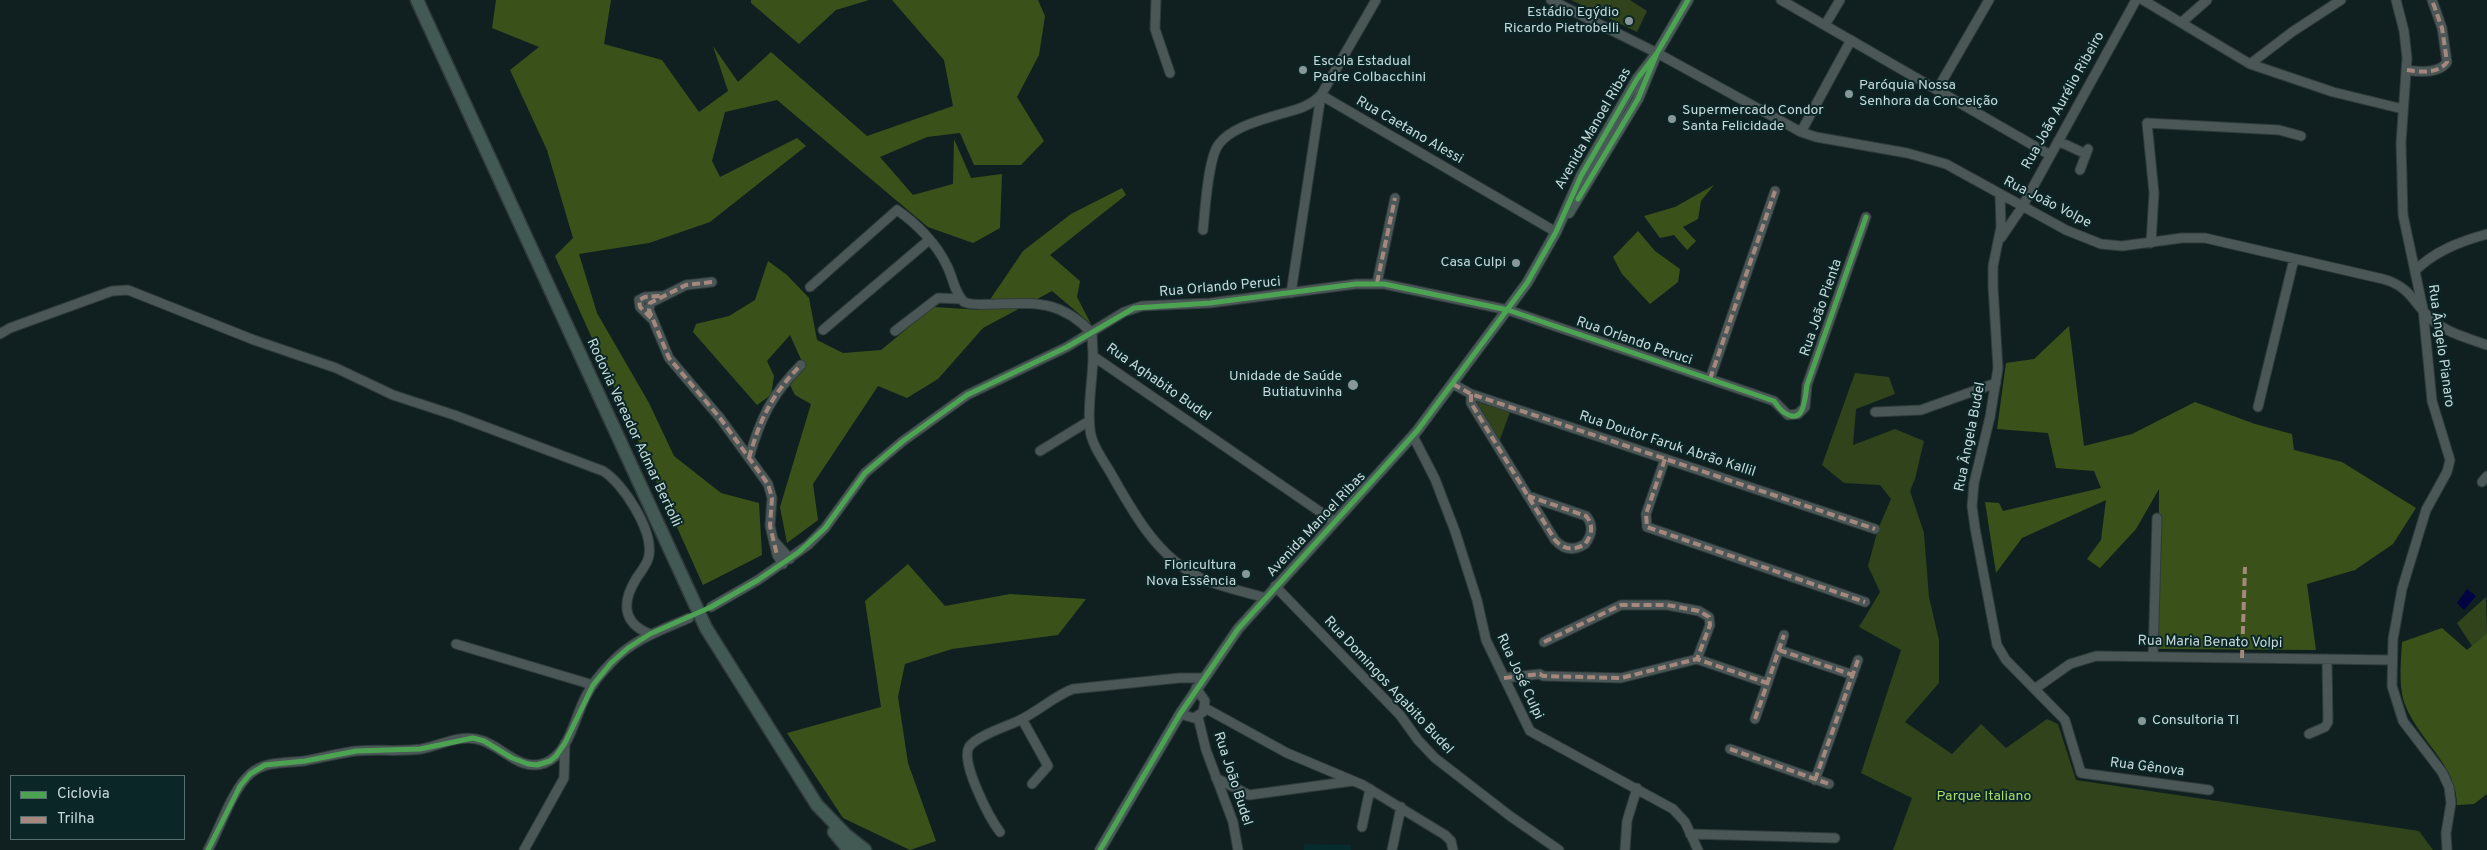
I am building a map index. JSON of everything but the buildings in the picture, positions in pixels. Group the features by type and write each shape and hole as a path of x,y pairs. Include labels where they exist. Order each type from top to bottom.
{"highway":[{"name":"Rodovia Vereador Admar Bertolli","path":"417,0 700,616 725,660 817,805 852,846 866,850"},
{"path":"852,846 871,850"}],"main road":[{"name":"Avenida Manoel Ribas","path":"1562,222 1574,188 1637,79 1657,53 1688,0"},
{"name":"Avenida Manoel Ribas","path":"1100,850 1196,688 1238,628 1413,436 1537,269 1556,232 1596,171 1638,99 1657,53"},
{"path":"1596,171 1594,161 1605,134"}],"street":[{"path":"1156,0 1155,29 1170,73"},
{"path":"1291,293 1322,95 1376,0"},
{"name":"Rua João Volpe","path":"1551,0 1657,53 1801,132 1816,137 1933,160 1958,169 2022,207 2072,233 2101,244 2122,246 2182,238 2205,238 2392,281 2411,294 2423,310 2442,327 2487,345"},
{"path":"1780,0 2050,155"},
{"path":"1825,25 1840,0"},
{"path":"1937,90 1989,0"},
{"name":"Rua João Aurélio Ribeiro","path":"2000,240 2022,207 2136,0"},
{"path":"2144,0 2250,64 2333,92 2403,109"},
{"path":"2182,22 2207,0"},
{"path":"2250,64 2284,37 2341,0"},
{"name":"Rua Ângelo Pianaro","path":"2396,0 2406,38 2407,70 2400,157 2402,201 2423,310 2432,401 2450,460 2446,472 2426,510 2402,590 2395,621 2392,686 2398,711 2449,787 2451,803 2446,832 2446,850"},
{"path":"2407,70 2432,70 2441,68 2447,62 2442,28 2432,0"},
{"path":"1801,132 1851,40"},
{"path":"1202,230 1212,162 1217,146 1223,139 1240,129 1308,106 1322,95"},
{"name":"Rua Caetano Alessi","path":"1322,95 1556,232"},
{"path":"2151,243 2154,193 2147,123 2279,130 2300,136"},
{"path":"2058,141 2087,151 2080,170"},
{"path":"1710,380 1775,191"},
{"name":"Rua Ângela Budel","path":"2000,195 2000,240 1993,275 1998,355 1996,383 1974,483 1973,517 1997,645 2006,660 2036,688 2068,724 2081,773"},
{"path":"1376,283 1394,198"},
{"path":"810,287 896,210 912,222 929,240 947,264 961,299"},
{"name":"Rua João Pienta","path":"1805,407 1807,385 1866,217"},
{"path":"2415,271 2423,263 2440,252 2487,234"},
{"path":"823,330 929,240"},
{"path":"2258,407 2294,259"},
{"path":"712,282 686,285 666,295 645,297 639,300 640,307 653,320 669,358 720,418 770,491 772,498 770,526 777,555 786,561"},
{"name":"Rua Orlando Peruci","path":"711,607 786,561 825,528 865,473 903,441 978,388 1053,354 1092,333 1124,312 1142,306 1210,303 1376,283 1508,310 1774,401 1788,415 1798,414 1805,407"},
{"path":"0,334 10,328 112,290 123,289 254,340 336,368 393,396 454,415 612,476 626,492 648,544 648,558 632,588 627,606 630,621 650,634"},
{"path":"895,331 938,298 961,299 971,304 1023,304 1056,308 1073,315 1092,333"},
{"name":"Rua Aghabito Budel","path":"1092,333 1093,356 1335,522"},
{"path":"1093,356 1090,421 1094,443 1128,503 1152,538 1170,557 1200,577 1265,598"},
{"path":"749,458 761,419 782,383 801,365"},
{"path":"1875,412 1921,410 1996,383"},
{"name":"Rua Doutor Faruk Abrão Kallil","path":"1453,384 1471,394 1875,529"},
{"path":"1471,394 1471,403 1528,496 1555,540 1563,547 1574,549 1585,544 1591,536 1589,520 1581,513 1528,496"},
{"path":"1040,451 1090,421"},
{"name":"Rua José Culpi","path":"1413,436 1427,462 1445,504 1471,581 1484,633 1504,680 1530,731 1673,809 1683,819 1698,850"},
{"path":"1666,459 1646,514 1645,523 1651,529 1865,602"},
{"path":"2153,656 2157,518"},
{"name":"Rua Domingos Agabito Budel","path":"1275,586 1400,715 1418,740 1441,763 1510,816 1560,850"},
{"path":"1544,642 1616,606 1667,605 1699,611 1709,617 1710,625 1697,659"},
{"path":"208,850 240,786 250,774 265,765 305,761 356,751 420,749 473,738 484,741 520,762 537,765 556,756 565,743 593,685 619,655 650,634 689,618"},
{"path":"1755,719 1784,634"},
{"path":"456,644 593,685"},
{"path":"1779,650 1853,675"},
{"name":"Rua Maria Benato Volpi","path":"2036,688 2070,664 2085,658 2106,655 2392,660"},
{"path":"1504,680 1532,674 1543,676 1621,678 1697,659 1767,684"},
{"path":"2309,734 2325,727 2328,722 2327,659"},
{"path":"1815,780 1858,660"},
{"path":"1000,832 986,812 968,762 970,746 977,740 1022,719 1062,693 1073,689 1179,678 1203,678"},
{"path":"1180,714 1191,718 1198,717 1205,708 1203,696 1196,688"},
{"path":"1205,708 1287,753 1370,789 1445,835 1453,848"},
{"name":"Rua João Budel","path":"1198,717 1206,750 1233,822 1238,850"},
{"path":"1022,719 1048,766 1032,784"},
{"path":"524,850 564,778 565,743"},
{"path":"1730,749 1828,784"},
{"name":"Rua Gênova","path":"2081,773 2210,790"},
{"path":"1216,778 1249,795 1355,781"},
{"path":"1625,850 1627,821 1637,788"},
{"path":"1362,827 1370,789"},
{"path":"1392,850 1400,808"},
{"path":"1690,834 1835,838"}],"shaded area":[{"path":"2467,589 2476,596 2464,610 2457,603"},
{"path":"1304,844 1351,845 1351,850 1304,850"}],"green space":[{"path":"496,0 611,0 604,44 662,60 699,112 728,91 713,46 738,82 771,52 867,136 953,106 944,60 892,0 1038,0 1045,16 1039,55 1017,97 1044,141 1021,165 974,165 960,133 927,137 880,157 913,195 953,184 954,139 971,178 1002,174 1000,228 973,243 928,227 777,100 725,112 712,161 720,177 797,138 806,146 710,222 649,243 579,254 597,313 649,403 674,456 721,493 759,503 762,555 703,585 555,256 573,238 547,150 510,70 539,47 492,28"},
{"path":"751,0 869,0 836,10 799,44 751,3"},
{"name":"Estádio Egýdio Ricardo Pietrobelli","path":"1571,0 1630,0 1647,11 1637,32"},
{"path":"1714,185 1701,201 1698,219 1683,227 1696,241 1687,250 1674,235 1660,238 1644,216 1675,207"},
{"path":"1122,188 1126,195 1050,255 1080,281 1077,297 1091,324 1052,291 983,328 938,379 907,398 878,386 813,484 818,520 787,543 780,507 811,404 795,395 790,385 804,366 790,335 767,361 774,376 771,395 757,405 693,332 696,324 729,316 755,300 768,261 787,275 809,298 817,340 843,353 881,350 933,307 983,310 1023,251 1071,214"},
{"path":"1638,231 1655,251 1680,269 1678,282 1650,304 1622,274 1613,257"},
{"path":"2069,326 2084,446 2132,434 2195,402 2255,424 2292,434 2294,450 2342,462 2416,508 2393,544 2355,570 2307,584 2316,650 2158,649 2159,489 2136,529 2100,568 2087,559 2101,540 2106,500 2022,538 1996,573 1985,502 1999,503 2003,511 2101,488 2094,471 2056,468 2048,433 1997,429 2006,363 2034,359"},
{"name":"Parque Italiano","path":"1855,373 1889,377 1895,394 1856,409 1853,445 1895,429 1924,441 1915,479 1910,491 1924,533 1929,597 1939,640 1939,683 1905,722 1952,754 1981,724 2006,748 2047,719 2058,724 2076,780 2419,831 2433,850 1893,850 1912,798 1861,773 1901,650 1859,627 1880,592 1868,566 1878,529 1891,499 1880,485 1844,483 1822,465"},
{"path":"1476,403 1510,412 1498,445"},
{"path":"908,564 945,606 1010,594 1086,599 1058,635 952,649 905,664 898,697 908,763 936,841 910,850 843,818 787,733 881,707 865,601"},
{"path":"2486,597 2487,633 2472,646 2457,623"},
{"path":"2442,628 2467,650 2487,633 2487,794 2474,804 2457,805 2451,778 2445,766 2412,719 2403,700 2401,675 2402,642"}],"marked path":[{"path":"2407,70 2423,72 2434,70 2439,69 2447,62 2442,28 2432,0"},
{"path":"1710,379 1775,191"},
{"path":"1377,283 1395,198"},
{"path":"712,282 686,285 650,303 649,310 669,358 720,418 768,484 772,498 770,526 777,555"},
{"path":"651,318 640,307 639,300 645,297 661,296"},
{"path":"749,458 768,408 782,386 801,365"},
{"path":"1453,384 1471,394 1875,529"},
{"path":"1471,394 1471,403 1555,540 1566,548 1577,548 1585,544 1591,530 1589,519 1586,516 1528,496"},
{"path":"1665,459 1646,514 1647,527 1865,602"},
{"path":"2242,658 2245,567"},
{"path":"1544,642 1621,605 1667,605 1699,611 1709,617 1710,625 1697,659"},
{"path":"1755,719 1784,635"},
{"path":"1779,650 1853,675"},
{"path":"1504,678 1540,674 1543,676 1621,678 1697,659 1767,683"},
{"path":"1815,780 1858,660"},
{"path":"1730,749 1829,784"}],"cycle path":[{"path":"1578,199 1638,99 1657,53 1688,0"},
{"path":"1100,850 1180,714 1238,629 1417,431 1527,283 1556,232 1581,176 1637,79 1657,53"},
{"path":"208,850 240,786 250,774 265,765 305,761 356,751 420,749 473,738 484,741 512,758 528,764 537,765 550,761 565,743 593,685 611,663 628,648 650,634 711,607 758,580 799,552 825,528 865,473 903,441 967,395 1067,347 1134,308 1210,303 1356,284 1384,284 1508,310 1774,401 1785,413 1797,416 1803,408 1807,385 1866,217"}],"place":[{"name":"Estádio Egýdio Ricardo Pietrobelli","path":"1629,21"},
{"name":"Escola Estadual Padre Colbacchini","path":"1303,70"},
{"name":"Paróquia Nossa Senhora da Conceição","path":"1849,94"},
{"name":"Supermercado Condor Santa Felicidade","path":"1672,119"},
{"name":"Casa Culpi","path":"1516,263"},
{"name":"Unidade de Saúde Butiatuvinha","path":"1353,385"},
{"name":"Floricultura Nova Essência","path":"1246,574"},
{"name":"Consultoria TI","path":"2142,721"}]}
